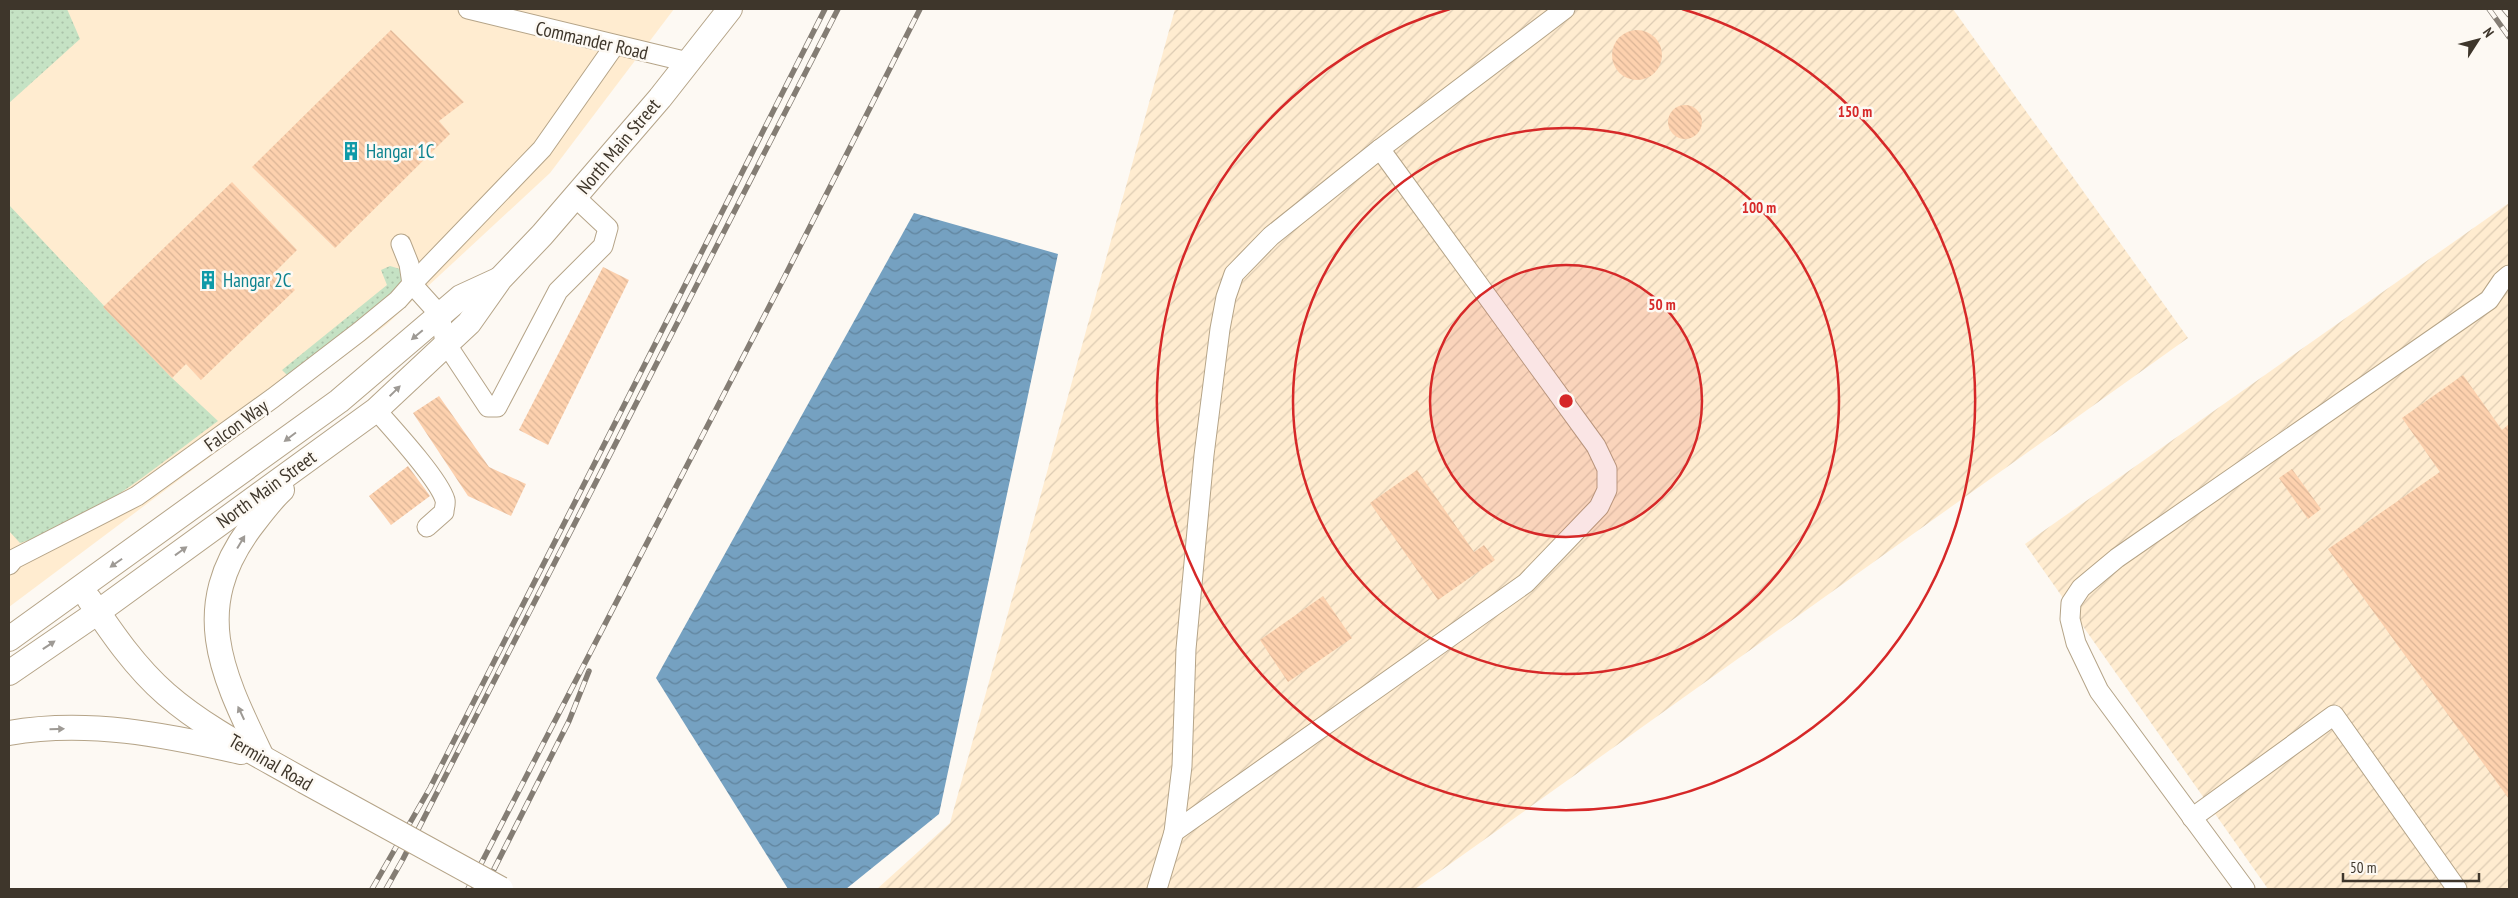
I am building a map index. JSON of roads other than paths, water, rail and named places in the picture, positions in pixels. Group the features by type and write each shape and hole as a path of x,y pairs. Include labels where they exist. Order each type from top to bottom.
{"main road":[{"name":"North Main Street","path":"9,673 98,612 376,410 445,342 469,323 500,279 575,197 730,9"},
{"name":"North Main Street","path":"9,639 339,401 461,297 500,279"},
{"path":"262,757 234,698 224,667 216,610 219,587 241,540 271,500 376,410"},
{"name":"Terminal Road","path":"81,587 119,643 166,694 197,718 304,782 501,889"},
{"path":"9,733 58,728 126,729 262,757"}],"street":[{"name":"Commander Road","path":"468,9 688,62"},
{"path":"1157,889 1174,832 1182,766 1186,649 1204,455 1220,329 1226,297 1234,274 1271,236 1380,148 1565,9"},
{"name":"Falcon Way","path":"9,565 14,559 137,496 335,350 398,300 542,149 615,45"},
{"path":"1174,832 1526,583 1599,507 1607,490 1607,469 1596,446 1380,148"},
{"path":"401,244 409,264 412,284 440,315 445,342 488,407 496,407 558,291 603,246 608,228 575,197"},
{"path":"2245,889 2099,691 2076,643 2070,619 2071,603 2081,588 2117,558 2489,300 2502,281 2509,275"},
{"path":"376,410 407,446 436,485 445,501 444,512 427,527"},
{"path":"2192,818 2334,715 2457,889"}],"water":[{"path":"914,213 1058,254 939,814 846,889 788,889 656,678"}],"railway":[{"path":"372,889 430,788 825,9"},
{"path":"386,889 838,9"},
{"path":"468,889 785,276 920,9"},
{"path":"2489,9 2509,37"},
{"path":"2504,9 2509,15"},
{"path":"484,889 569,721 589,671"}],"place":[{"name":"Hangar 1C","path":"351,151"},
{"name":"Hangar 2C","path":"208,280"}]}
